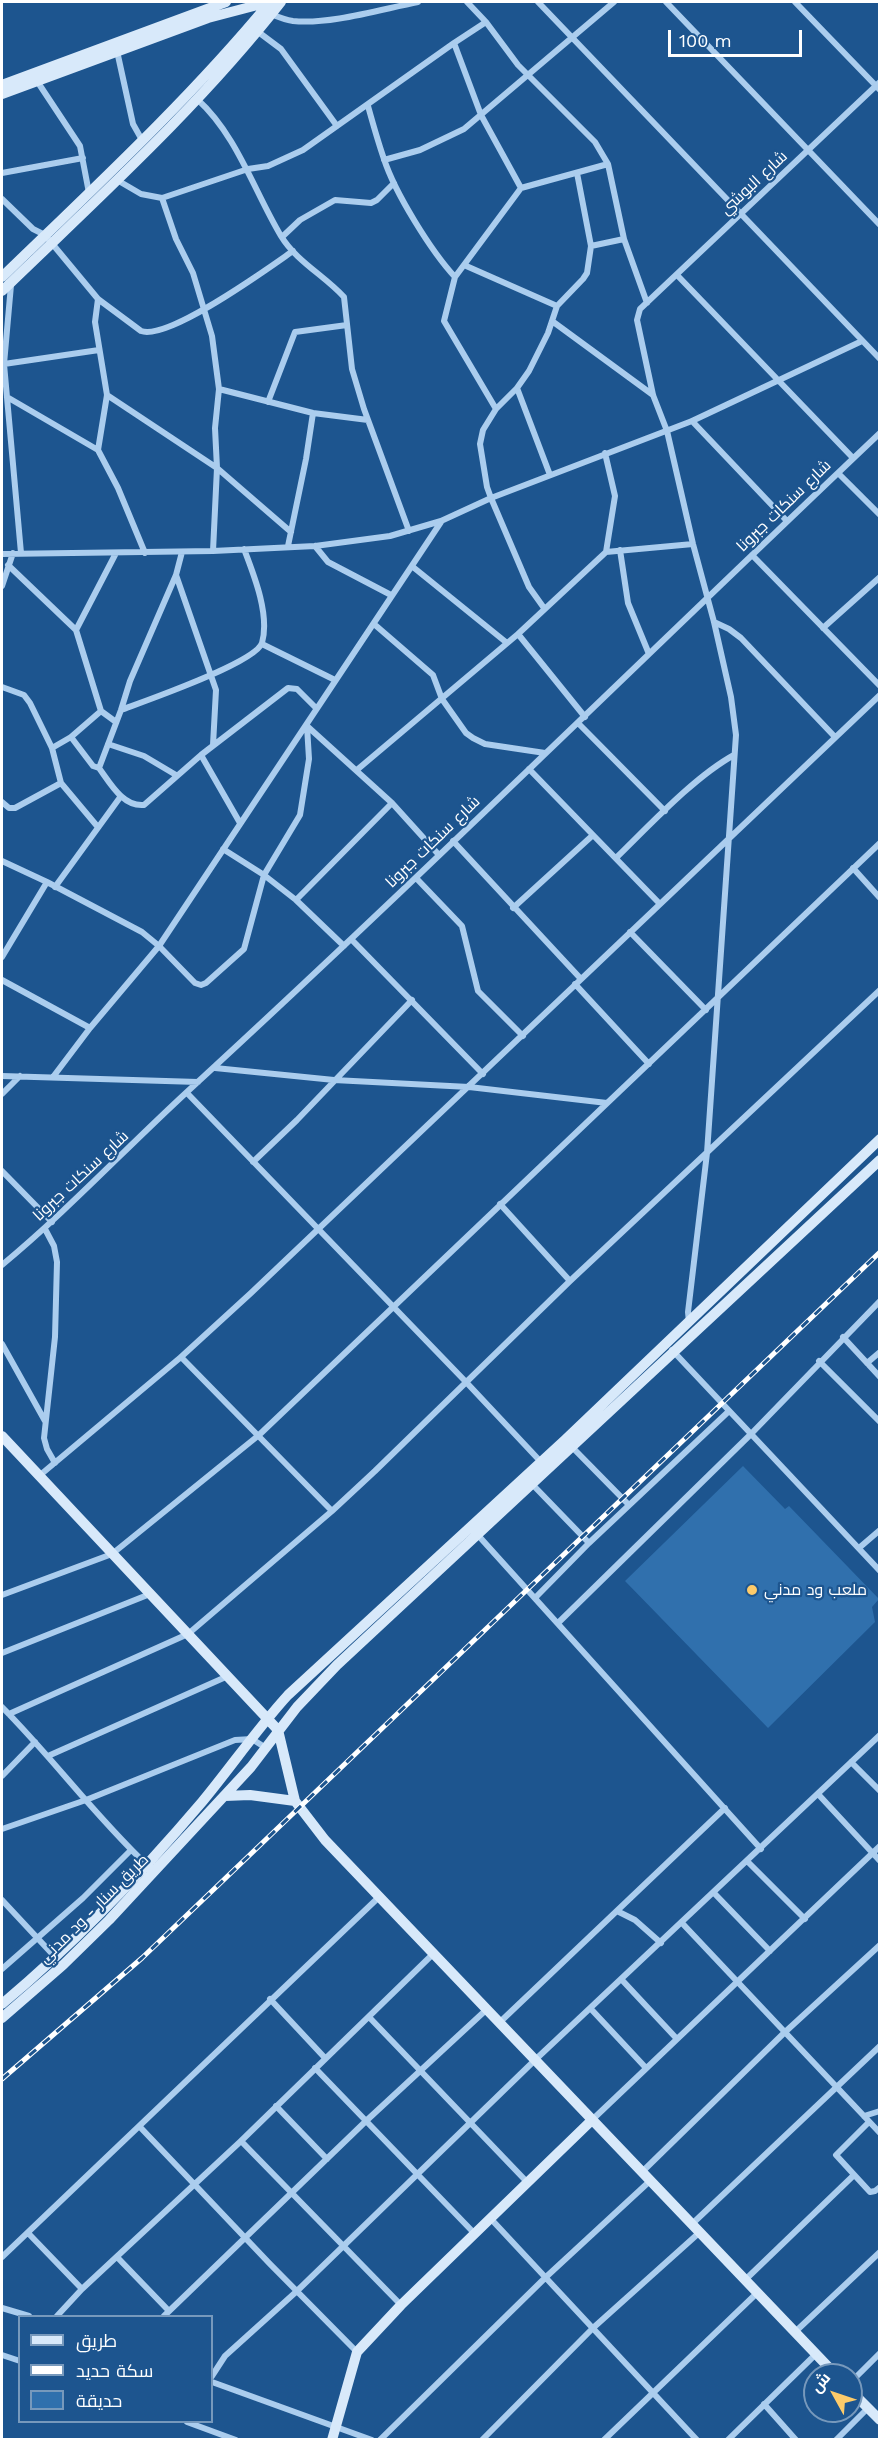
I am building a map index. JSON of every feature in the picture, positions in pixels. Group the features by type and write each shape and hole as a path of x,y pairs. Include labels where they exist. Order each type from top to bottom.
{"main road":[{"path":"2,85 226,2"},
{"path":"2,94 208,18 269,2"},
{"path":"266,13 269,2"},
{"path":"2,291 6,279 117,180 196,98 266,13 281,2"},
{"path":"235,11 244,16 254,27"},
{"path":"49,239 90,193 254,27"},
{"path":"176,1840 225,1796 252,1767 297,1707 344,1658 541,1462 879,1139"},
{"path":"176,1840 267,1718 288,1695 473,1530 531,1483 696,1333 879,1160"},
{"path":"2,1436 278,1730 295,1801 325,1840 825,2363"},
{"path":"225,1796 250,1795 295,1801"},
{"name":"طريق سنار - ود مدني","path":"2,2004 56,1958 147,1865 176,1840"},
{"name":"طريق سنار - ود مدني","path":"2,2018 85,1944 176,1840"},
{"path":"332,2439 357,2352 401,2305 592,2120"},
{"path":"863,2403 879,2420"}],"street":[{"path":"266,13 301,22 338,18 418,2"},
{"path":"468,2 528,76 595,142 608,164 624,239 647,303 640,309 637,320 653,395 668,431 731,697 736,735 707,1153 688,1312 689,1322 696,1333"},
{"path":"538,2 879,359"},
{"path":"384,160 420,150 464,129 614,2"},
{"path":"666,2 879,225"},
{"path":"795,2 878,86"},
{"path":"117,180 141,194 162,198 248,169 268,166 303,150 486,22"},
{"path":"254,27 281,49 337,126"},
{"path":"454,43 481,116 522,188"},
{"path":"117,51 133,124 142,140"},
{"path":"37,81 80,146 90,193"},
{"name":"شارع البوشي","path":"647,303 878,86"},
{"path":"196,98 212,114 248,169 282,237 293,251 344,297 352,369 368,420 409,531"},
{"path":"368,106 384,160 394,183 435,252 455,277"},
{"path":"2,173 83,158"},
{"path":"496,409 444,321 455,277 522,188 608,164"},
{"path":"544,609 529,586 491,498 480,444 483,430 496,409 517,388 540,352 557,306 587,273 591,246 577,173"},
{"path":"282,237 300,220 335,200 371,203 394,183"},
{"path":"162,198 176,239 193,273 212,336 219,389 215,428 217,468 213,550"},
{"path":"2,199 33,229 49,239 98,299 141,332 148,334 157,333 203,311 293,251"},
{"path":"591,246 624,239"},
{"path":"464,266 557,306"},
{"path":"677,275 853,458"},
{"path":"6,279 4,364 21,553"},
{"path":"98,299 95,321 107,395 98,450"},
{"path":"552,321 653,395"},
{"path":"268,402 295,332 347,325"},
{"path":"2,554 145,553 315,546 390,536 441,521 491,498 668,431 862,341"},
{"path":"4,364 99,350"},
{"path":"517,388 550,475"},
{"path":"219,389 312,413 368,420"},
{"path":"107,395 217,468 291,532"},
{"path":"7,397 98,450 118,488 145,553"},
{"path":"288,546 306,459 312,413"},
{"path":"692,421 786,520"},
{"name":"شارع سنكات جبرونا","path":"2,1265 45,1229 198,1082 417,879 453,841 879,433"},
{"path":"605,453 615,496 606,552"},
{"path":"838,473 879,515"},
{"path":"53,1077 90,1028 159,946 374,624 391,595 413,567 441,521"},
{"path":"358,769 518,634 606,552 693,544"},
{"path":"315,546 328,562 391,595"},
{"path":"121,710 210,676 249,657 262,644 261,600 244,549"},
{"path":"620,550 628,603 649,654"},
{"path":"99,768 130,681 176,575 182,552"},
{"path":"75,630 116,553"},
{"path":"2,586 13,554"},
{"path":"752,555 879,686"},
{"path":"8,565 75,630 101,711 116,722"},
{"path":"413,567 507,643"},
{"path":"176,575 216,690 213,745"},
{"path":"823,628 879,577"},
{"path":"714,622 741,638 835,737"},
{"path":"374,624 433,675 442,699 466,733 485,744 545,753"},
{"path":"518,634 585,717"},
{"path":"262,644 335,680"},
{"path":"2,687 24,695 30,703 52,748 61,783 97,826"},
{"path":"71,737 93,766 99,768 121,796 137,805 144,805 213,745 288,688 297,689 316,708"},
{"path":"39,1476 181,1358 483,1074 659,903 879,695"},
{"path":"52,748 71,737 101,711"},
{"path":"578,723 665,811"},
{"path":"307,725 358,769 439,855"},
{"path":"2,861 142,932 195,983 201,986 206,984 244,949 264,875 300,814 309,759 307,725"},
{"path":"108,744 144,756 176,776"},
{"path":"616,858 665,811 722,761 734,754"},
{"path":"201,755 240,823"},
{"path":"529,769 659,903"},
{"path":"2,802 9,808 15,808 61,783"},
{"path":"55,887 97,826 121,796"},
{"path":"296,900 392,803"},
{"path":"513,908 593,835"},
{"path":"453,841 581,979"},
{"path":"2,1595 112,1554 259,1435 879,843"},
{"path":"223,849 264,875 296,900 344,946"},
{"path":"853,868 879,898"},
{"path":"417,879 462,926 478,991 523,1036"},
{"path":"2,957 47,882"},
{"path":"630,932 705,1010"},
{"path":"351,939 483,1074"},
{"path":"2,980 90,1028"},
{"path":"575,984 649,1064"},
{"path":"9,1714 188,1634 332,1511 570,1281 879,990"},
{"path":"252,1162 412,1000"},
{"path":"215,1068 334,1080 469,1087 607,1103"},
{"path":"2,1076 198,1082"},
{"path":"2,1094 20,1076"},
{"path":"187,1093 541,1462"},
{"path":"2,1171 52,1222"},
{"path":"500,1204 570,1281"},
{"path":"45,1229 54,1246 57,1262 55,1337 44,1443 55,1463"},
{"path":"558,1623 750,1435 879,1301"},
{"path":"843,1337 879,1377"},
{"path":"666,1342 750,1435 879,1571"},
{"path":"2,1344 45,1422"},
{"path":"867,1363 879,1352"},
{"path":"181,1358 332,1511"},
{"path":"819,1361 879,1420"},
{"path":"535,1598 589,1543 729,1412"},
{"path":"571,1446 629,1505"},
{"path":"531,1483 589,1543"},
{"path":"473,1530 761,1849"},
{"path":"859,1548 879,1530"},
{"path":"2,1653 150,1594"},
{"path":"48,1756 228,1676"},
{"path":"2,1707 147,1865"},
{"path":"213,2374 225,2356 297,2291 535,2061 879,1737"},
{"path":"2,1829 87,1800 220,1745 252,1739 266,1748"},
{"path":"2,1776 35,1742"},
{"path":"851,1762 879,1791"},
{"path":"818,1794 879,1861"},
{"path":"499,2023 725,1808"},
{"path":"592,2120 879,1846"},
{"path":"2,1969 83,1898 131,1850"},
{"path":"748,1862 805,1919"},
{"path":"714,1893 770,1951"},
{"path":"2,2257 379,1897"},
{"path":"2,1902 56,1958"},
{"path":"617,1911 635,1920 661,1943"},
{"path":"682,1923 879,2133"},
{"path":"380,2439 647,2176 784,2033 879,1945"},
{"path":"58,2315 82,2289 241,2141 433,1954"},
{"path":"622,1980 677,2039"},
{"path":"270,1999 325,2058"},
{"path":"591,2008 646,2068"},
{"path":"117,2257 166,2314 366,2121 486,2010"},
{"path":"369,2017 528,2182"},
{"path":"482,2439 879,2046"},
{"path":"315,2068 476,2234"},
{"path":"276,2106 327,2159"},
{"path":"879,2111 866,2119 836,2155 870,2192 879,2187"},
{"path":"140,2127 357,2352"},
{"path":"241,2141 401,2305"},
{"path":"745,2280 854,2175"},
{"path":"491,2218 697,2439"},
{"path":"28,2234 82,2289"},
{"path":"795,2332 879,2252"},
{"path":"604,2439 757,2293"},
{"path":"2,2308 25,2315"},
{"path":"728,2439 816,2354"},
{"path":"863,2370 879,2354"},
{"path":"2,2355 18,2360"},
{"path":"213,2382 372,2439"},
{"path":"764,2404 796,2439"},
{"path":"836,2439 868,2408"},
{"path":"192,2423 236,2439"}],"green space":[{"name":"ملعب ود مدني","path":"743,1466 785,1509 789,1506 879,1599 872,1607 875,1622 768,1728 625,1581"}],"railway":[{"path":"2,2079 142,1958 880,1252"}],"place":[{"name":"ملعب ود مدني","path":"752,1590"}]}
